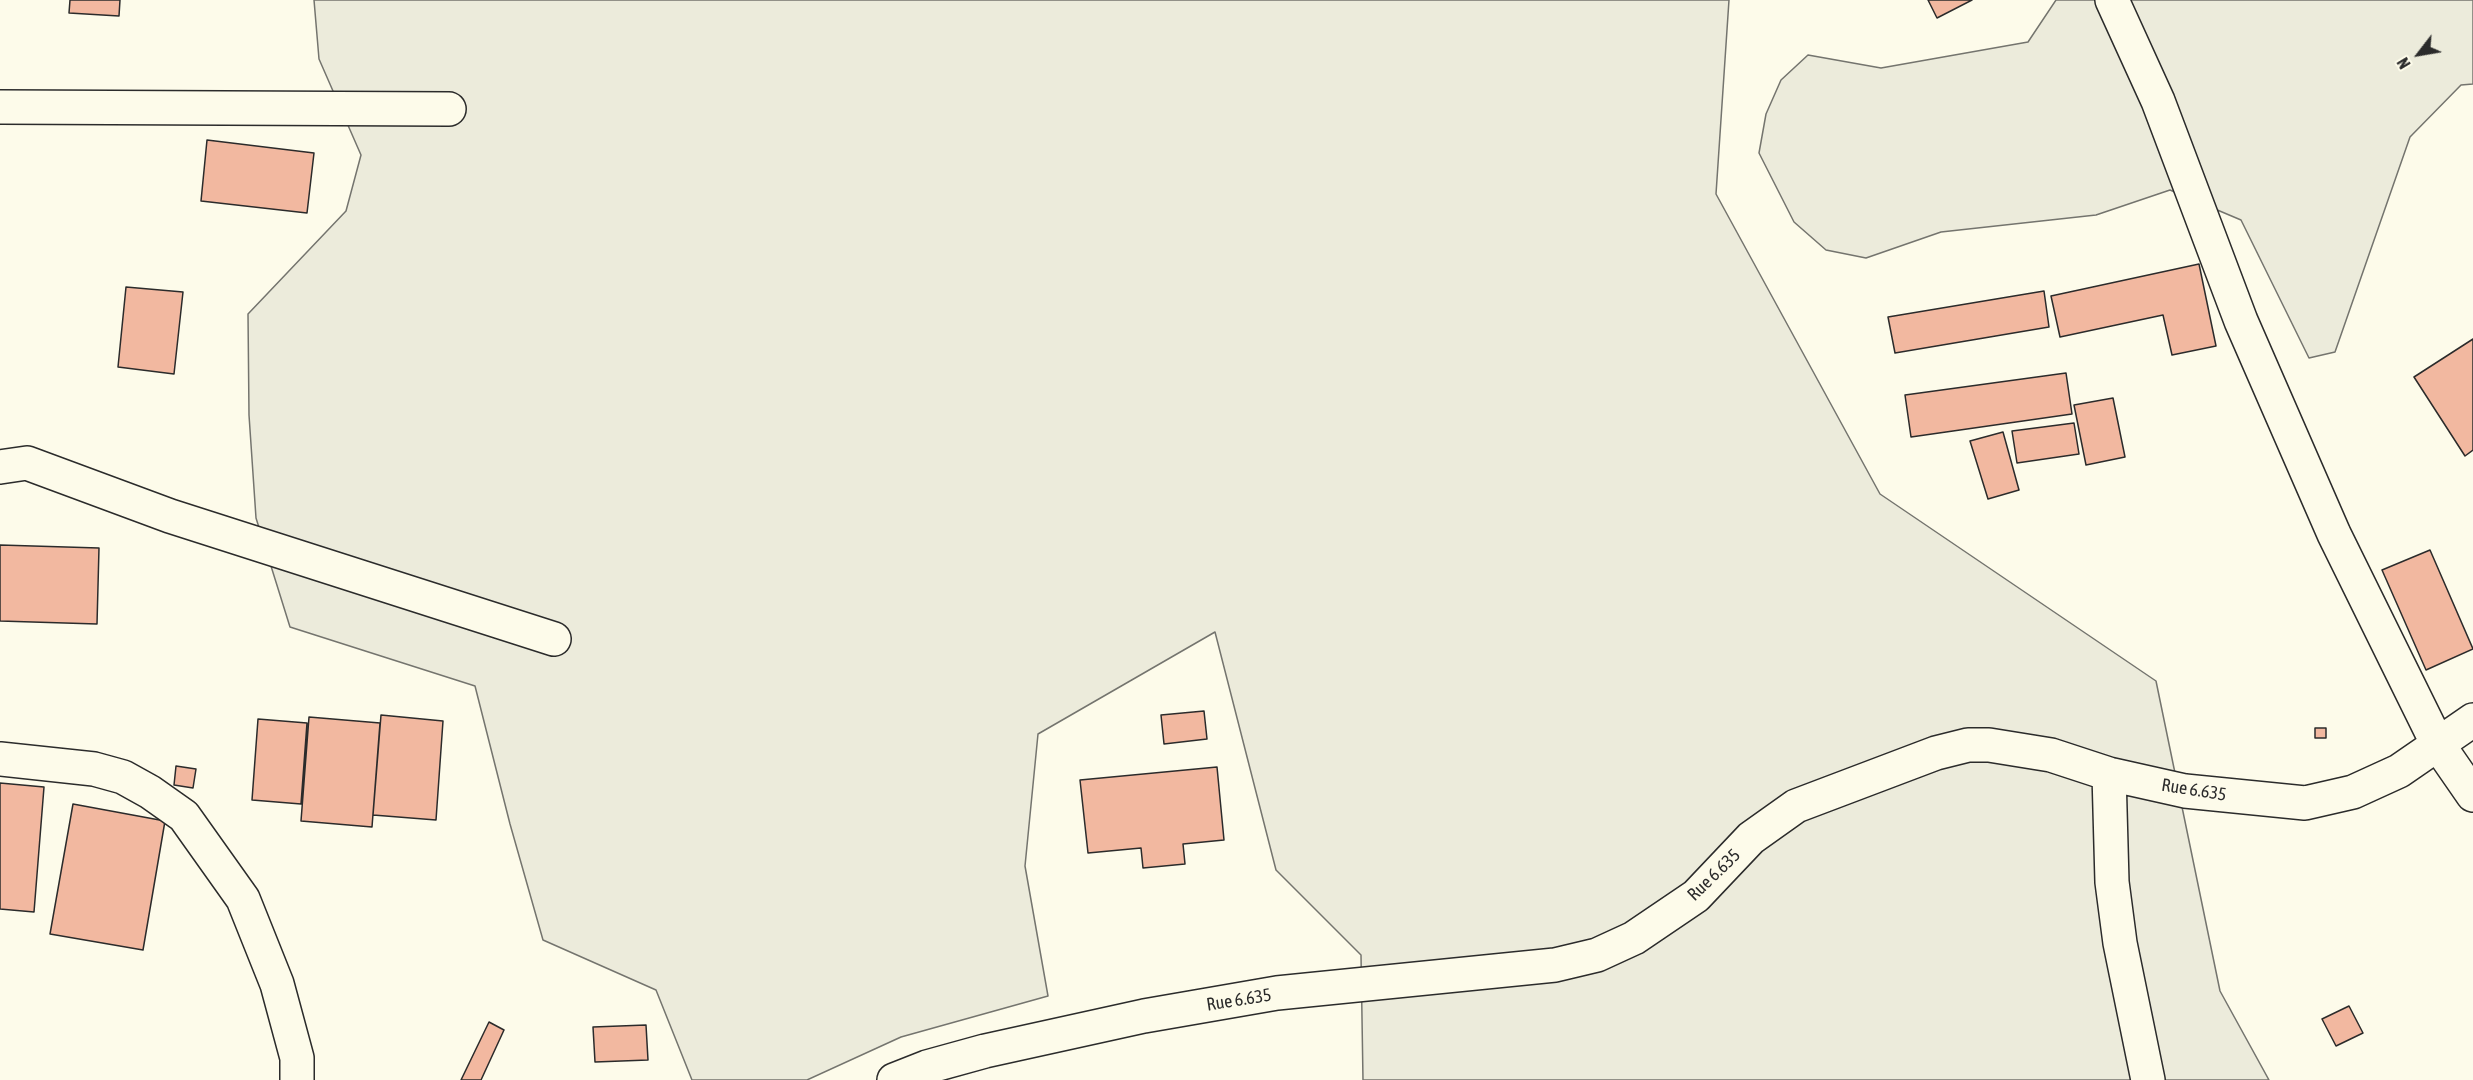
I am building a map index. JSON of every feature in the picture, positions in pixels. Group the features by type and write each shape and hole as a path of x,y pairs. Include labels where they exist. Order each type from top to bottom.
{"street":[{"path":"2112,0 2158,101 2241,321 2334,534 2437,743 2473,795"},
{"path":"0,107 450,109"},
{"path":"0,466 27,463 170,516 554,639"},
{"name":"Rue 6.635","path":"894,1080 927,1067 985,1051 1144,1016 1277,993 1555,965 1597,955 1634,938 1696,896 1751,838 1796,806 1936,753 1968,745 1989,745 2051,755 2109,774 2185,791 2305,803 2353,792 2399,771 2473,720"},
{"path":"0,759 94,769 123,777 150,792 184,816 243,899 277,984 297,1058 297,1080"},
{"path":"2109,774 2112,882 2120,943 2148,1080"}],"shaded area":[{"path":"314,0 1729,0 1716,194 1880,494 2156,681 2220,991 2269,1080 1363,1080 1361,955 1276,870 1215,632 1038,734 1025,866 1048,996 901,1037 807,1080 692,1080 656,990 543,940 510,824 475,686 290,627 256,518 249,415 248,314 346,211 361,155 319,59"},
{"path":"2056,0 2473,0 2473,84 2461,85 2410,137 2335,352 2309,358 2241,220 2170,190 2096,215 1941,232 1866,258 1826,250 1794,222 1759,153 1766,114 1781,80 1808,55 1881,68 2028,42"}],"building":[{"path":"70,0 120,0 119,16 69,13"},
{"path":"1928,0 1972,0 1937,18"},
{"path":"207,140 314,153 307,213 201,201"},
{"path":"2199,264 2216,346 2172,355 2163,315 2060,337 2051,296"},
{"path":"126,287 183,292 174,374 118,367"},
{"path":"2044,291 2049,327 1895,353 1888,317"},
{"path":"2473,339 2473,450 2465,456 2414,377"},
{"path":"2066,373 2072,414 1911,437 1905,395"},
{"path":"2113,398 2125,457 2086,465 2074,405"},
{"path":"2074,423 2079,454 2017,463 2012,431"},
{"path":"2003,432 2019,490 1988,499 1970,441"},
{"path":"0,545 99,548 97,624 0,621"},
{"path":"2430,550 2473,649 2426,670 2382,570"},
{"path":"1204,711 1207,739 1164,744 1161,715"},
{"path":"381,715 443,721 436,820 373,815"},
{"path":"309,717 380,723 372,827 301,821"},
{"path":"258,719 307,723 301,804 252,800"},
{"path":"2315,728 2326,728 2326,738 2315,738"},
{"path":"176,766 196,769 193,788 174,785"},
{"path":"1217,767 1224,840 1183,844 1185,864 1143,868 1141,848 1088,853 1080,780"},
{"path":"0,783 44,787 34,912 0,909"},
{"path":"73,804 165,821 143,950 50,934"},
{"path":"2349,1006 2363,1033 2336,1046 2322,1019"},
{"path":"489,1022 504,1030 481,1080 461,1080"},
{"path":"646,1025 648,1060 595,1062 593,1027"}]}
